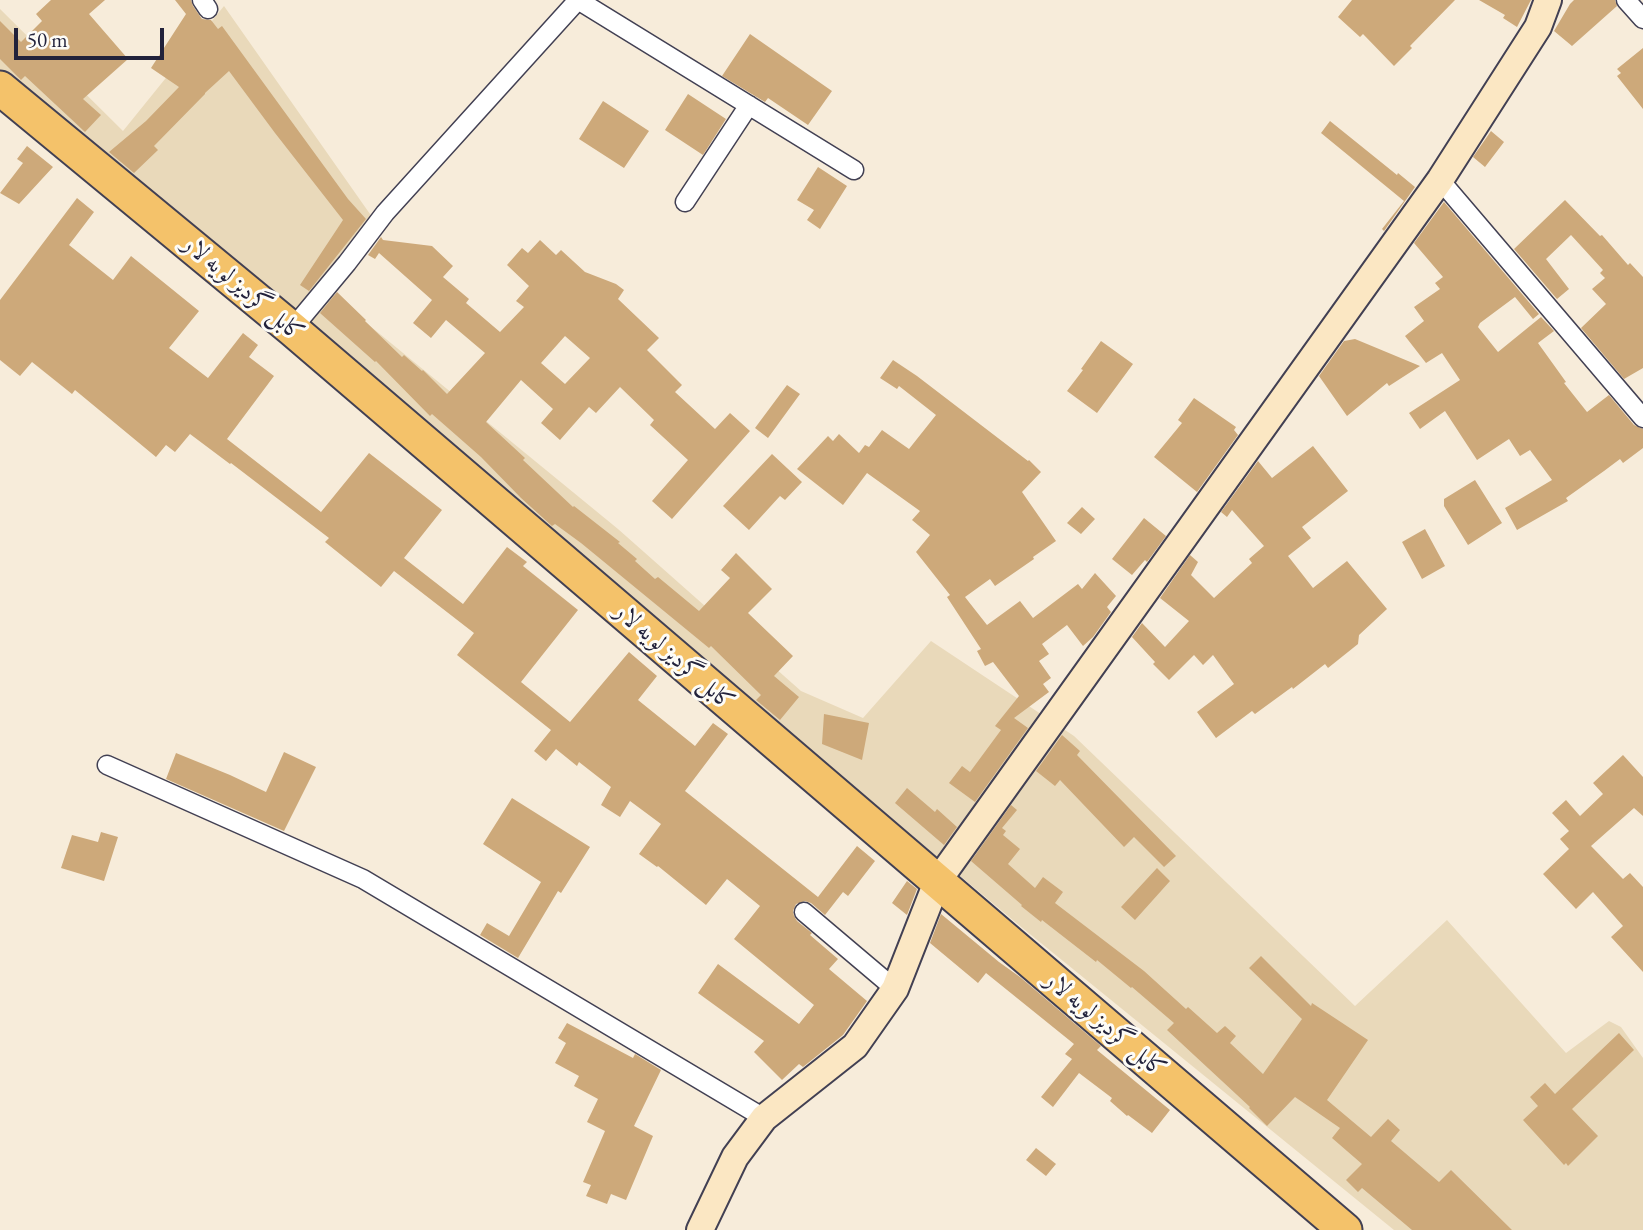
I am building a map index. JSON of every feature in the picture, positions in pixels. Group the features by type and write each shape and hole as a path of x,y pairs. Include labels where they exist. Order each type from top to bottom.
{"highway":[{"name":"کابل گردیز لویه لار","path":"0,88 292,329 1345,1230"}],"street":[{"path":"292,329 385,213 578,0 854,170"},
{"path":"699,1230 734,1157 765,1118 855,1046 895,989 937,882 1440,180 1538,27 1548,0"},
{"path":"1626,0 1643,19"},
{"path":"685,202 748,105"},
{"path":"1440,180 1643,418"},
{"path":"107,765 363,879 765,1118"},
{"path":"804,912 895,989"}],"shaded area":[{"path":"224,6 377,224 331,294 618,529 801,691 863,718 931,641 1074,736 1355,1006 1447,920 1566,1053 1609,1021 1621,1027 1643,1058 1643,1230 1394,1230 1020,926 273,302 0,83 0,9 123,131"}],"building":[{"path":"51,0 105,0 89,14 128,59 83,99 101,115 85,132 25,76 21,80 0,59 0,21 21,42 42,21 36,14"},
{"path":"175,0 191,0 202,19 211,20 218,29 222,26 348,199 366,219 309,291 300,285 343,220 229,71 154,146 158,150 134,173 109,152 146,121 179,87 151,68 186,14"},
{"path":"1352,0 1455,0 1394,66 1363,34 1360,37 1338,17"},
{"path":"1479,0 1531,0 1517,27 1503,18 1505,15"},
{"path":"1574,0 1615,0 1617,6 1572,46 1554,31"},
{"path":"750,34 832,91 808,125 768,98 765,102 722,76"},
{"path":"1643,48 1643,109 1617,76 1621,73 1617,69"},
{"path":"688,94 726,119 703,155 665,130"},
{"path":"603,101 649,131 624,168 579,139"},
{"path":"1330,121 1415,187 1384,231 1382,229 1404,201 1321,133"},
{"path":"1491,131 1504,142 1485,167 1473,157"},
{"path":"27,146 53,167 19,204 0,193 23,163 17,159"},
{"path":"818,167 847,186 820,229 807,220 814,210 797,200"},
{"path":"77,198 94,212 69,245 113,280 131,256 199,311 169,348 208,378 243,333 258,345 249,357 274,376 227,439 321,512 369,453 442,510 404,558 463,604 507,547 527,562 523,566 578,610 521,682 570,722 629,652 657,676 638,700 695,746 713,723 728,734 685,791 818,897 857,846 875,861 848,896 843,892 825,915 805,901 796,904 793,911 797,921 812,933 810,935 838,959 829,969 867,1001 843,1035 803,1067 799,1064 782,1080 754,1052 764,1041 698,993 718,964 799,1024 814,1005 734,939 760,906 727,879 706,905 639,854 661,824 630,801 620,817 601,805 611,787 579,762 577,766 556,749 546,761 534,751 551,730 457,655 474,633 394,571 381,587 325,542 329,538 190,434 175,452 166,445 156,457 75,390 72,394 32,362 20,376 0,360 0,300"},
{"path":"1565,200 1643,277 1643,368 1624,379 1581,328 1606,304 1592,289 1605,278 1600,273 1603,270 1571,235 1546,259 1569,289 1557,299 1514,249"},
{"path":"1444,202 1539,314 1533,319 1515,297 1480,323 1478,327 1498,352 1541,317 1554,331 1538,343 1587,412 1609,395 1634,425 1643,429 1643,448 1623,463 1620,459 1566,498 1568,501 1517,530 1505,508 1552,480 1530,450 1520,456 1509,439 1477,460 1445,411 1420,429 1409,413 1460,380 1442,353 1426,363 1405,336 1424,321 1414,307 1440,289 1435,283 1443,277 1414,243"},
{"path":"381,237 383,240 432,246 453,266 443,277 469,299 466,303 500,332 524,307 516,301 529,286 507,265 522,248 528,253 540,240 556,255 561,250 585,272 624,290 618,299 659,338 647,350 682,385 675,392 715,429 730,413 750,431 672,519 652,501 688,460 650,425 654,420 620,387 596,413 589,407 560,440 541,423 553,409 521,380 486,422 573,507 620,542 618,543 655,579 658,577 699,611 730,578 721,570 736,553 772,589 748,613 793,656 774,676 799,697 780,720 756,700 761,695 711,646 709,648 581,543 555,524 552,526 481,457 432,414 430,416 376,361 320,313 337,292 402,357 404,355 423,370 447,394 485,353 446,320 431,338 413,323 432,300 379,253 375,259 368,255","holes":["565,336 590,358 565,384 541,363"]},
{"path":"1355,339 1420,366 1389,386 1387,383 1347,416 1319,376 1344,341"},
{"path":"1101,341 1133,364 1097,413 1067,391"},
{"path":"893,360 1029,460 1041,472 1022,492 1056,541 995,586 990,579 965,597 987,625 1020,601 1033,618 1078,584 1082,589 1095,573 1116,596 1107,607 1111,612 1083,646 1067,625 1042,644 1049,654 1039,661 1051,678 1043,684 1049,692 1014,718 1028,728 975,802 949,783 962,766 970,772 1001,730 995,726 1019,696 993,662 985,666 977,651 981,649 947,597 950,595 916,552 930,535 912,520 920,511 867,473 843,505 797,469 828,436 833,441 839,434 859,453 865,445 869,447 882,430 909,449 936,415 899,386 897,389 880,378"},
{"path":"787,385 800,394 768,438 755,428"},
{"path":"1194,398 1236,427 1234,430 1238,435 1197,492 1154,457 1182,423 1178,420"},
{"path":"1313,446 1348,491 1302,527 1311,538 1288,556 1313,588 1347,561 1387,609 1359,635 1358,644 1328,668 1325,664 1293,689 1292,687 1255,714 1252,711 1216,738 1197,712 1234,684 1213,655 1203,665 1194,655 1169,680 1132,637 1142,623 1165,647 1189,621 1160,598 1190,555 1198,562 1191,575 1214,598 1252,563 1249,559 1264,546 1232,510 1227,517 1221,512 1258,461 1272,478"},
{"path":"772,454 802,482 785,500 780,496 749,530 723,506"},
{"path":"1475,480 1502,523 1468,545 1444,506 1444,499"},
{"path":"1082,507 1095,519 1081,534 1067,523"},
{"path":"1144,518 1166,536 1147,562 1145,560 1132,575 1112,559"},
{"path":"1425,529 1445,566 1422,579 1402,542"},
{"path":"824,714 869,723 862,760 822,744"},
{"path":"1062,735 1080,751 1077,755 1176,856 1164,867 1134,837 1124,847 1060,780 1055,786 1036,771"},
{"path":"284,752 316,767 284,831 166,779 176,753 266,792"},
{"path":"1623,755 1643,777 1643,816 1634,808 1591,846 1623,879 1630,873 1643,887 1643,972 1611,937 1623,926 1593,892 1576,909 1543,874 1569,849 1560,839 1569,831 1552,813 1566,800 1580,816 1603,794 1593,783"},
{"path":"907,788 957,827 944,845 895,803"},
{"path":"512,798 590,847 561,893 558,891 518,958 480,935 487,923 509,936 541,882 483,844"},
{"path":"1011,805 1017,810 1002,828 1006,831 1003,835 1020,849 1008,864 1035,888 1043,877 1063,892 1055,903 1144,971 1217,1033 1225,1026 1236,1036 1230,1043 1263,1074 1302,1019 1249,968 1261,956 1311,1006 1312,1003 1368,1040 1327,1100 1371,1137 1388,1119 1400,1130 1391,1141 1439,1182 1451,1170 1512,1230 1412,1230 1362,1188 1358,1192 1346,1180 1362,1164 1332,1138 1340,1128 1295,1097 1267,1126 1167,1030 1174,1023 1097,960 1096,962 1042,920 1041,922 971,861"},
{"path":"101,832 118,837 104,881 61,868 72,835 98,842"},
{"path":"1157,868 1170,881 1135,920 1121,907"},
{"path":"907,881 917,889 907,915 892,903"},
{"path":"941,914 1101,1046 1097,1050 1170,1110 1152,1133 1127,1116 1110,1101 1112,1098 1079,1073 1053,1107 1041,1097 1072,1059 1065,1054 1074,1044 986,973 978,983 930,943"},
{"path":"567,1023 633,1058 635,1054 661,1070 634,1126 653,1136 626,1200 611,1194 607,1204 586,1196 591,1185 583,1182 605,1131 587,1122 598,1099 574,1086 579,1076 555,1063 566,1043 558,1038"},
{"path":"1619,1033 1634,1050 1572,1109 1598,1136 1568,1166 1566,1163 1564,1165 1523,1120 1538,1106 1530,1097 1545,1083 1555,1094"},
{"path":"1036,1148 1056,1164 1046,1176 1026,1160"}]}
